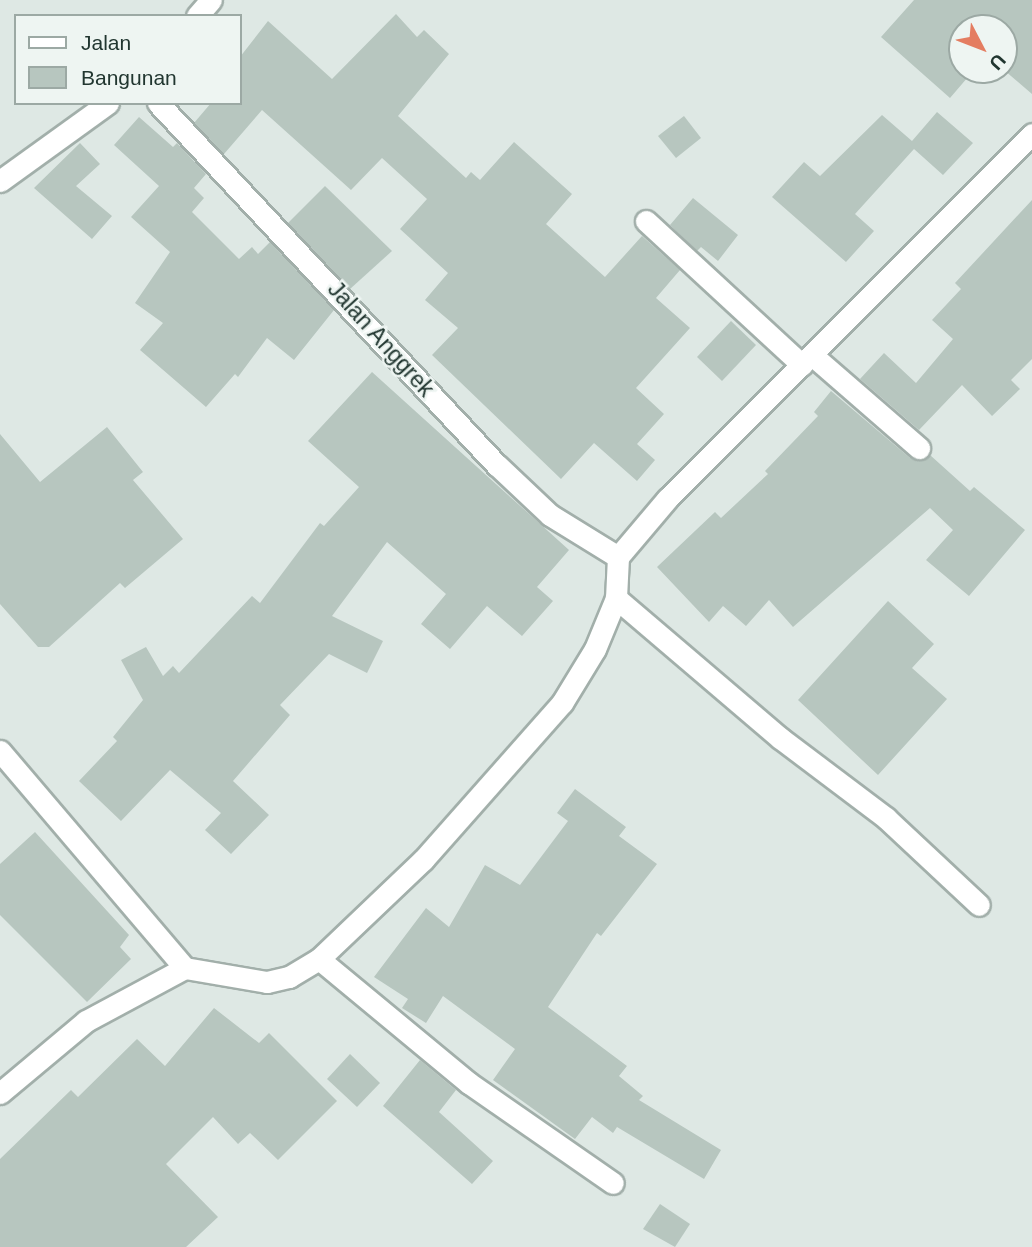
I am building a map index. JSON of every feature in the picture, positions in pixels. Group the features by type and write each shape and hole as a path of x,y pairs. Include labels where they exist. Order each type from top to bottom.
{"street":[{"path":"199,14 211,0"},
{"path":"0,181 105,105"},
{"name":"Jalan Anggrek","path":"160,105 497,465 550,515 618,557"},
{"path":"0,1093 86,1021 185,968 267,982 289,977 319,959 424,860 562,703 595,649 616,598 618,557 667,499 1032,134"},
{"path":"646,221 807,360 919,448"},
{"path":"616,598 780,738 887,818 979,905"},
{"path":"0,751 185,968"},
{"path":"319,959 469,1083 613,1183"}],"building":[{"path":"914,0 1032,0 1032,94 1018,82 1018,14 948,14 948,84 962,84 950,98 881,37"},
{"path":"396,14 417,37 424,30 449,54 398,116 466,178 471,172 480,180 514,142 572,194 546,224 605,277 642,236 680,270 656,298 690,328 636,388 664,414 637,444 655,460 637,481 594,443 561,479 432,355 458,328 425,300 448,273 400,229 427,199 382,158 351,190 262,110 224,154 194,123 209,105 242,105 242,54 268,21 332,79"},
{"path":"937,112 973,143 943,175 914,149 855,214 874,231 846,262 772,197 804,162 820,176 882,115 912,141"},
{"path":"684,116 701,138 676,158 658,136"},
{"path":"139,117 173,147 177,143 206,174 194,188 204,198 192,212 239,259 252,247 258,254 270,242 334,310 294,360 267,338 238,377 235,374 206,407 140,350 163,323 135,303 170,252 131,217 159,186 114,145"},
{"path":"80,143 100,164 76,186 112,216 92,239 34,188"},
{"path":"325,186 392,251 350,289 288,223"},
{"path":"693,198 738,235 718,261 701,247 697,251 670,225"},
{"path":"1032,200 1032,359 1011,380 1020,389 992,416 962,385 919,430 860,379 884,353 916,383 953,339 932,320 961,289 955,283"},
{"path":"731,321 756,345 722,381 697,357"},
{"path":"372,372 569,550 537,587 553,601 522,636 487,606 450,649 421,624 446,594 387,542 332,616 383,641 367,673 329,654 280,705 290,715 233,781 269,815 231,854 205,830 221,813 170,770 121,821 79,781 117,741 113,737 143,700 121,660 146,647 163,676 173,666 179,673 252,596 260,603 320,523 324,526 359,487 308,441"},
{"path":"831,391 910,458 923,461 930,455 970,491 974,487 1025,530 969,596 926,560 953,530 930,508 793,627 769,600 746,626 723,606 709,622 657,567 715,512 721,518 768,474 765,471 818,416 814,412"},
{"path":"107,427 143,472 133,480 183,539 125,588 120,583 49,647 38,647 0,604 0,434 40,482"},
{"path":"888,601 934,644 912,668 947,699 878,775 798,700"},
{"path":"575,789 626,827 619,836 657,864 601,936 597,933 548,1007 627,1066 619,1076 643,1096 639,1100 721,1150 704,1179 617,1127 613,1133 592,1117 575,1139 493,1080 515,1049 443,996 426,1023 402,1008 408,999 374,977 426,908 449,927 485,865 520,885 568,821 557,813"},
{"path":"35,832 129,935 120,947 131,959 87,1002 0,915 0,864"},
{"path":"214,1008 259,1043 269,1033 337,1101 278,1160 250,1133 238,1144 213,1117 166,1164 218,1217 186,1247 0,1247 0,1159 71,1090 78,1097 137,1039 165,1066"},
{"path":"350,1054 380,1083 357,1107 327,1079"},
{"path":"420,1060 456,1090 439,1112 493,1161 472,1184 383,1106"},
{"path":"660,1204 690,1224 675,1247 643,1229"}]}
